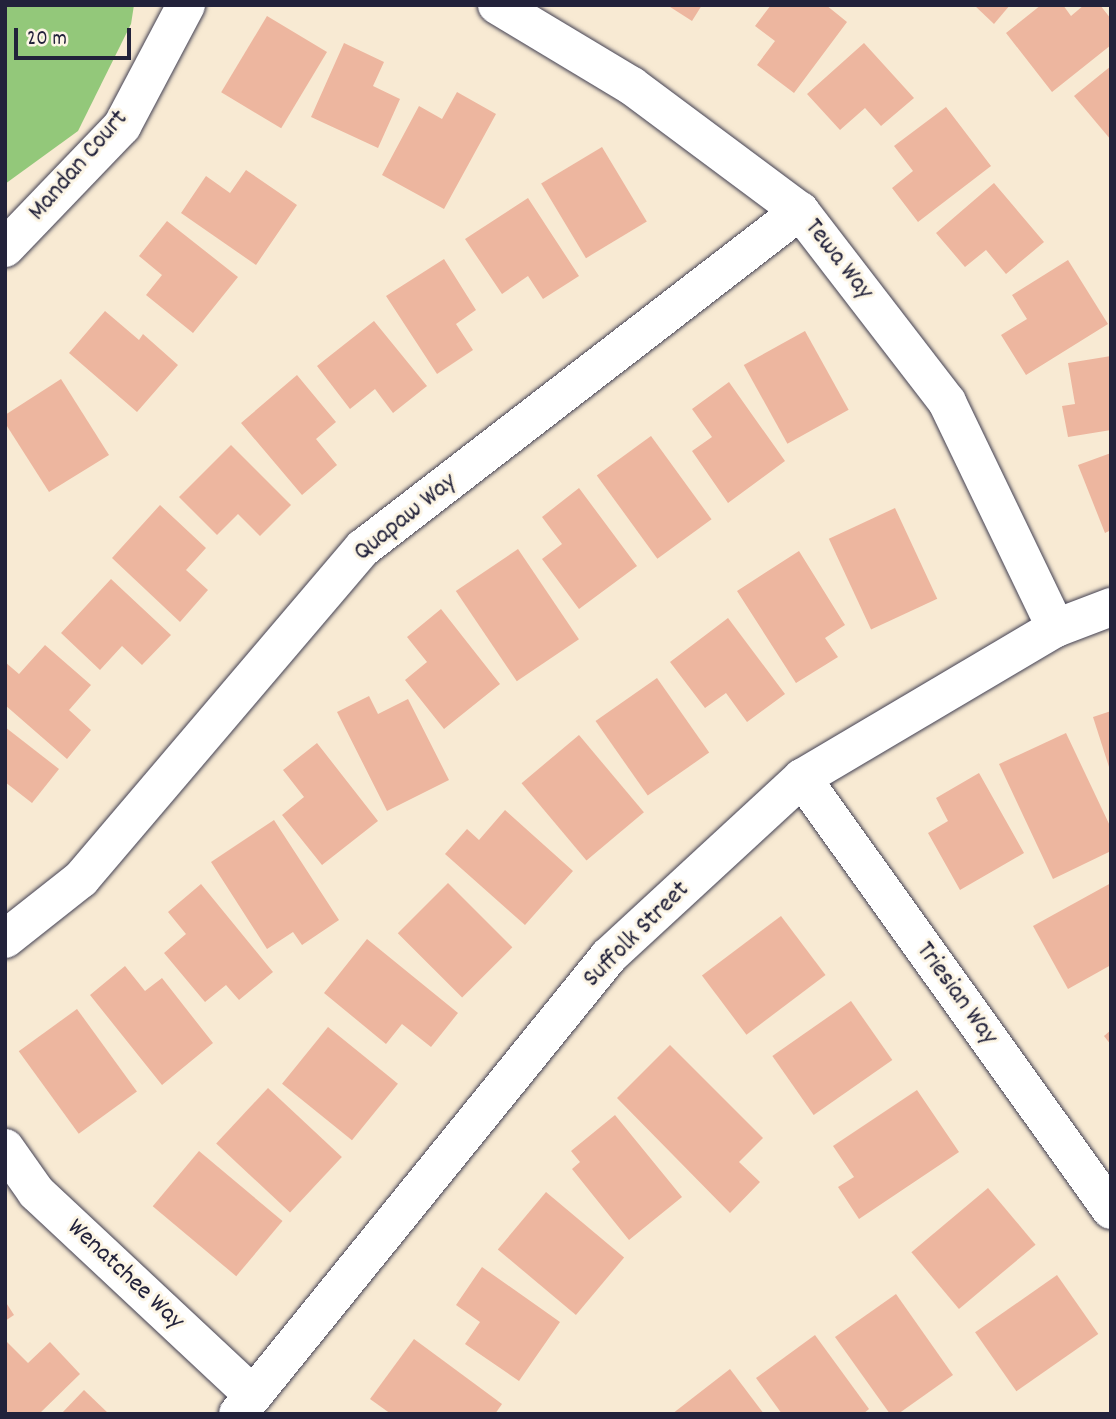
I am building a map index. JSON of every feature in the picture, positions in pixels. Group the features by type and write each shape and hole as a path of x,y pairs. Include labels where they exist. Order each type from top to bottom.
{"street":[{"name":"Mandan Court","path":"5,248 122,126 186,5"},
{"name":"Tewa Way","path":"497,5 632,86 800,211 947,402 1056,628"},
{"name":"Quapaw Way","path":"5,939 81,879 363,548 800,211"},
{"name":"Suffolk Street","path":"246,1405 608,956 802,778 1056,628 1111,607"},
{"name":"Triesian Way","path":"802,778 1111,1210"},
{"name":"Wenatchee Way","path":"5,1148 36,1192 246,1405"}],"green space":[{"path":"5,5 134,5 131,24 78,131 5,184"}],"building":[{"path":"667,5 702,5 692,21"},
{"path":"771,5 826,5 847,22 794,93 757,65 775,41 755,26"},
{"path":"974,5 1010,5 994,24"},
{"path":"1041,5 1063,5 1071,16 1084,5 1100,5 1111,19 1111,45 1052,92 1006,33"},
{"path":"267,16 327,52 281,128 221,92"},
{"path":"344,43 384,62 373,86 400,99 378,148 311,117"},
{"path":"864,43 914,98 881,126 865,108 840,130 807,94"},
{"path":"1111,66 1111,140 1074,96"},
{"path":"457,92 496,114 444,209 382,175 419,106 442,119"},
{"path":"946,107 991,166 918,222 892,188 913,171 894,146"},
{"path":"602,147 647,222 586,258 541,184"},
{"path":"246,170 297,205 256,265 181,213 206,176 230,193"},
{"path":"994,183 1044,242 1006,274 986,250 965,267 936,233"},
{"path":"528,198 579,276 543,299 528,276 502,294 465,239"},
{"path":"167,221 238,277 193,333 146,295 162,275 139,256"},
{"path":"444,259 476,310 456,324 473,350 437,374 386,296"},
{"path":"1068,260 1108,324 1026,375 1001,335 1027,319 1012,295"},
{"path":"105,311 139,340 143,334 178,365 137,412 69,353"},
{"path":"374,321 427,386 393,413 375,389 350,409 317,366"},
{"path":"805,331 849,410 787,444 744,365"},
{"path":"1111,356 1111,430 1068,437 1062,406 1075,404 1068,363"},
{"path":"297,375 336,422 316,439 337,465 302,495 241,423"},
{"path":"61,379 109,455 49,492 5,423 5,415"},
{"path":"729,382 785,461 728,503 692,451 712,437 692,409"},
{"path":"651,436 712,519 657,559 597,475"},
{"path":"231,445 291,505 260,536 238,514 217,535 179,497"},
{"path":"1111,453 1111,530 1105,533 1078,465"},
{"path":"579,488 637,566 579,609 542,559 562,544 542,517"},
{"path":"160,505 206,548 186,570 208,590 180,622 112,558"},
{"path":"895,508 937,599 871,629 829,539"},
{"path":"518,549 579,639 517,681 456,591"},
{"path":"799,551 845,625 825,638 838,657 796,683 737,591"},
{"path":"111,579 171,635 142,665 122,646 100,670 61,633"},
{"path":"441,609 500,684 444,729 405,680 427,662 407,637"},
{"path":"728,618 785,694 747,722 726,693 705,708 670,662"},
{"path":"45,645 91,685 69,710 91,730 67,759 5,705 5,662 19,674"},
{"path":"657,678 709,753 648,796 596,721"},
{"path":"369,696 378,714 408,699 449,780 387,811 337,712"},
{"path":"1111,711 1111,770 1110,770 1093,717"},
{"path":"5,727 59,769 32,803 5,782"},
{"path":"1066,733 1111,828 1111,851 1053,879 999,764"},
{"path":"579,735 644,812 586,861 522,783"},
{"path":"317,743 378,821 322,865 282,815 304,797 283,770"},
{"path":"979,773 1024,853 960,890 928,833 948,821 936,798"},
{"path":"505,810 573,871 525,925 445,854 467,829 479,840"},
{"path":"274,820 339,920 302,945 293,932 267,949 211,862"},
{"path":"448,883 512,947 462,998 398,933"},
{"path":"1111,883 1111,965 1068,989 1033,926"},
{"path":"201,884 273,972 239,1000 226,985 205,1002 164,953 186,934 168,912"},
{"path":"781,916 826,975 746,1035 702,976"},
{"path":"367,939 458,1013 431,1047 402,1024 386,1044 324,993"},
{"path":"125,966 145,991 162,978 213,1043 162,1085 90,995"},
{"path":"851,1001 892,1060 814,1115 772,1056"},
{"path":"77,1009 137,1092 79,1134 19,1051"},
{"path":"328,1027 398,1084 352,1140 282,1084"},
{"path":"1111,1030 1111,1045 1104,1036"},
{"path":"670,1045 763,1138 739,1162 760,1182 730,1213 617,1098"},
{"path":"268,1088 342,1157 290,1212 216,1144"},
{"path":"917,1090 959,1152 859,1219 838,1187 854,1177 833,1146"},
{"path":"615,1115 682,1197 629,1240 572,1169 580,1162 571,1151"},
{"path":"199,1151 282,1221 236,1276 153,1206"},
{"path":"988,1188 1036,1245 959,1309 911,1252"},
{"path":"546,1192 624,1258 576,1315 498,1249"},
{"path":"482,1267 560,1322 519,1381 465,1344 480,1322 456,1305"},
{"path":"1057,1275 1098,1334 1016,1391 975,1332"},
{"path":"896,1294 953,1375 898,1414 890,1414 835,1337"},
{"path":"5,1301 14,1315 5,1321"},
{"path":"815,1335 869,1409 863,1414 782,1414 756,1378"},
{"path":"414,1339 502,1404 495,1414 391,1414 370,1399"},
{"path":"7,1342 28,1363 50,1342 80,1374 39,1414 5,1414"},
{"path":"730,1369 764,1414 672,1414"},
{"path":"84,1390 109,1414 61,1414"}]}
